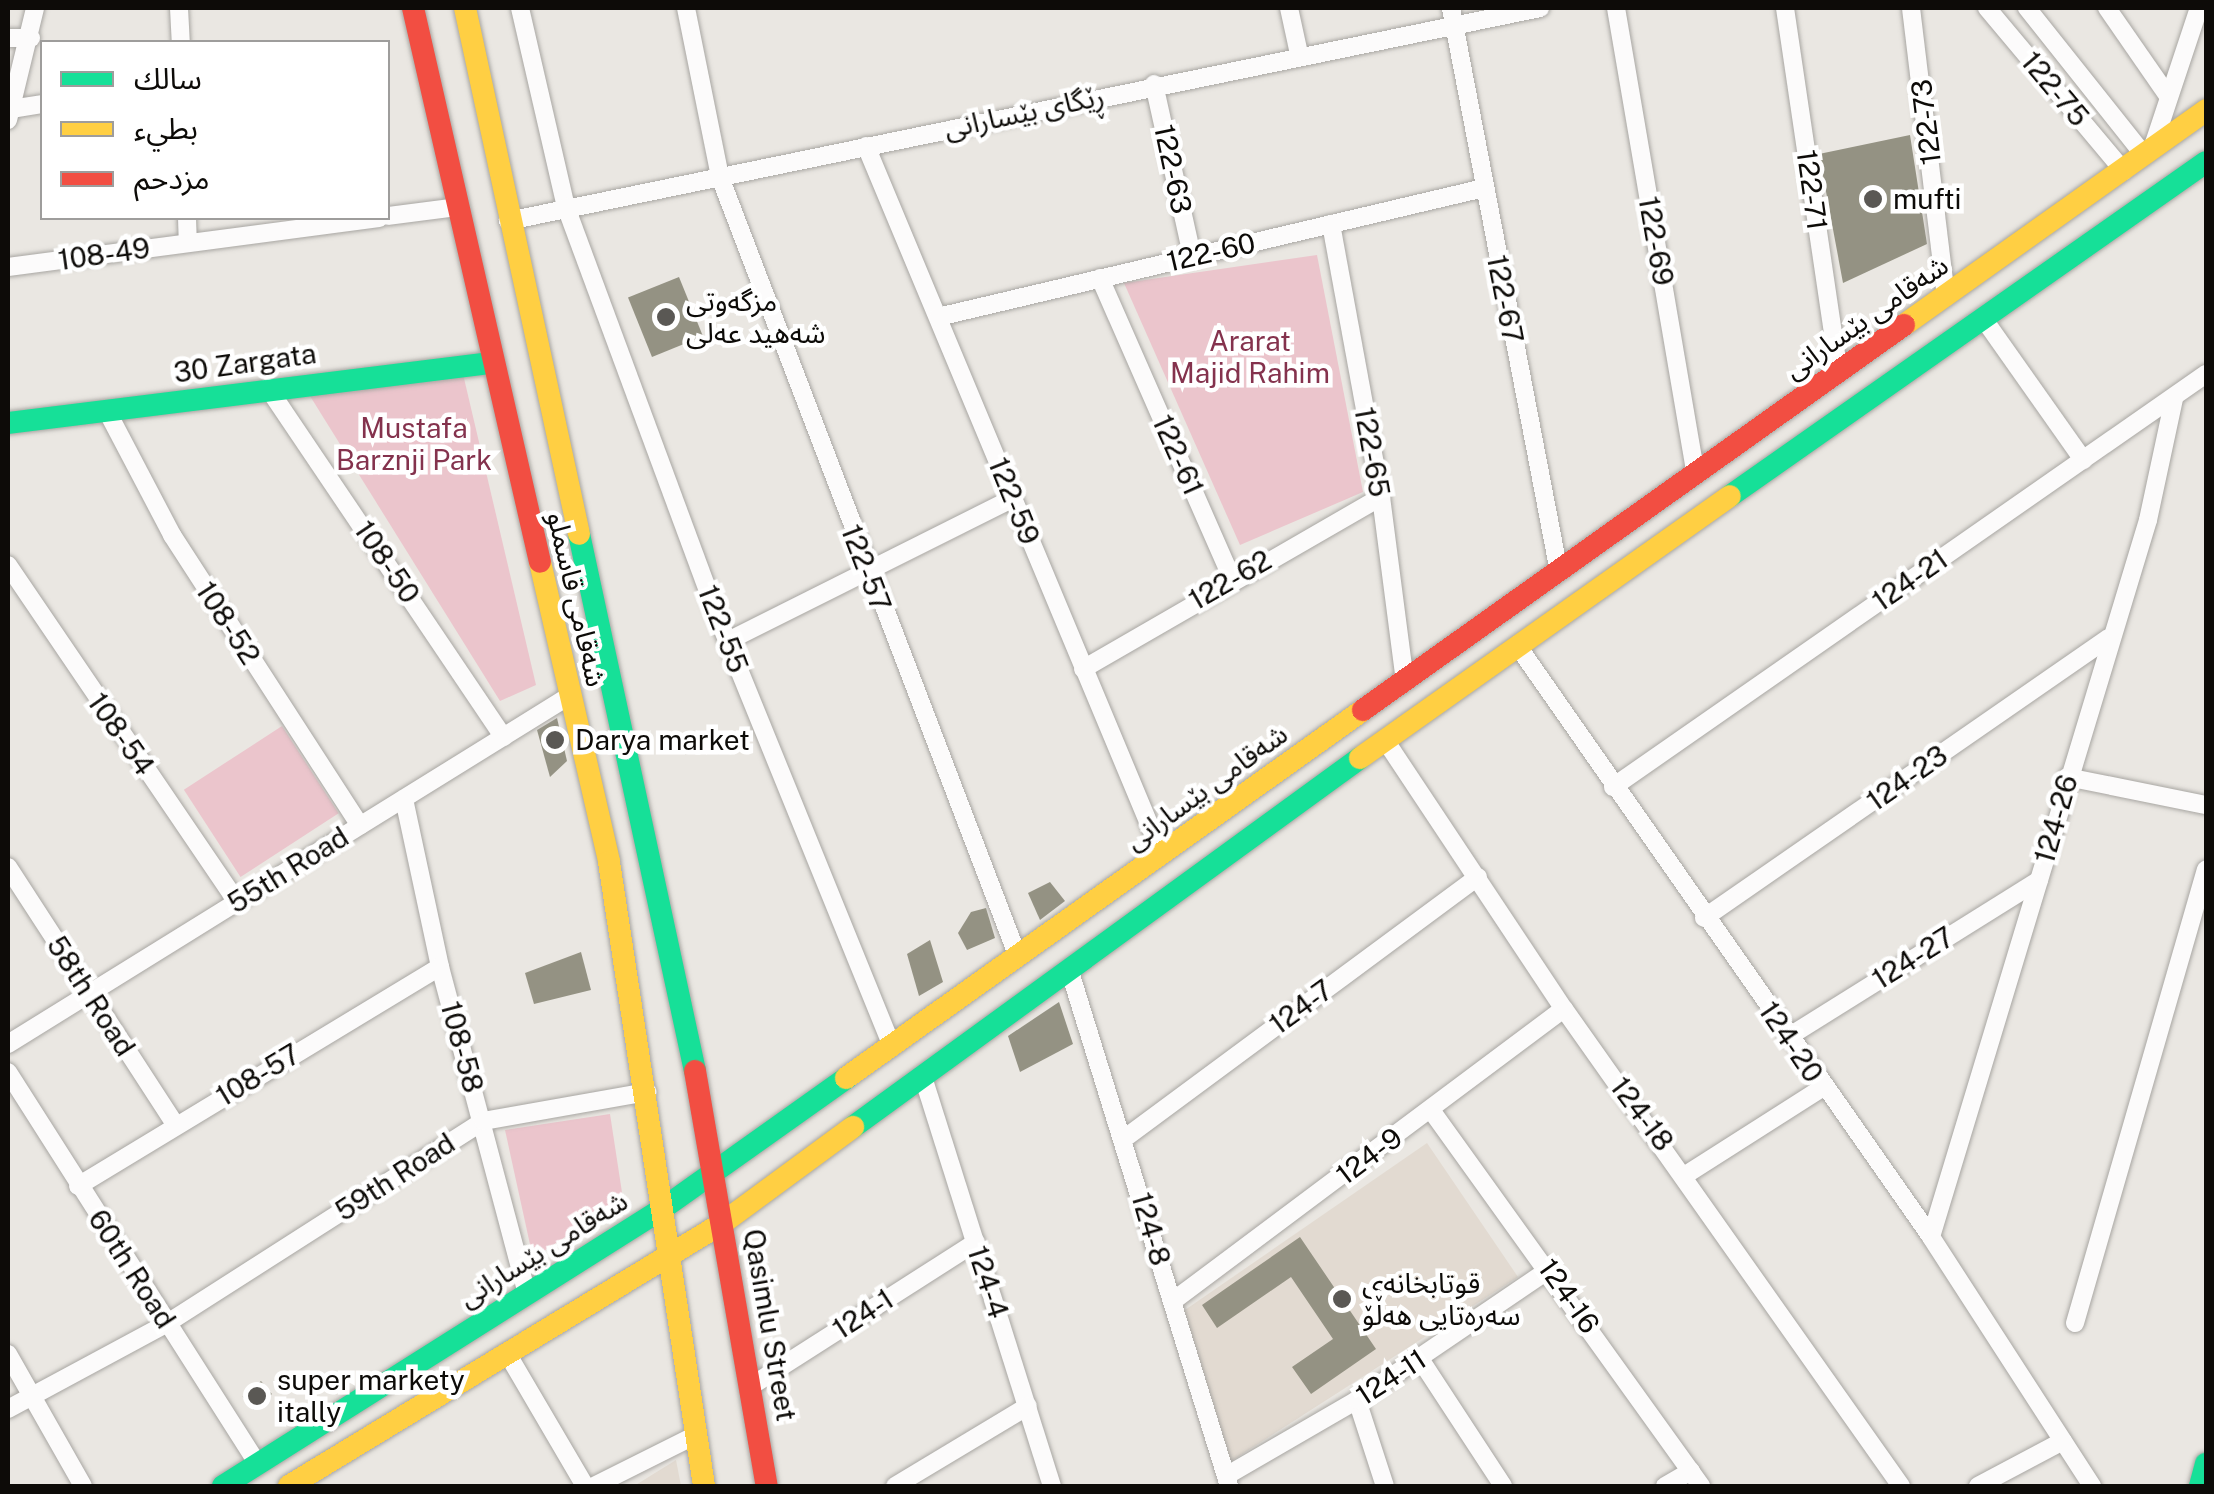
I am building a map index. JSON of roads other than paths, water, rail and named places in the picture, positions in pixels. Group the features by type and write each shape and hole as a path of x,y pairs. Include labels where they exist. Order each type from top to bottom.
{"main road":[{"name":"شەقامی قاسملو","path":"414,8 609,862 648,1092 662,1208"},
{"name":"شەقامی قاسملو","path":"465,8 508,221 613,674 710,1175"},
{"name":"شەقامی بێسارانی","path":"223,1486 710,1175 2206,110"},
{"path":"289,1486 721,1224 1517,645 2206,162"},
{"name":"30 Zargata","path":"8,423 492,363"},
{"path":"1452,648 1472,678"},
{"name":"Qasimlu Street","path":"710,1175 767,1486"},
{"path":"662,1208 704,1486"},
{"path":"411,1368 430,1398"},
{"path":"2200,1486 2206,1464"}],"street":[{"path":"9,114 31,38 35,8"},
{"path":"179,8 181,40"},
{"name":"122-55","path":"520,8 566,207 728,642 892,1047"},
{"name":"122-57","path":"686,8 720,176 1018,957"},
{"path":"1290,8 1299,54"},
{"name":"ڕێگای بێسارانی","path":"508,221 1299,54 1452,17 1540,8"},
{"name":"122-69","path":"1616,8 1696,474"},
{"name":"122-71","path":"1786,8 1839,373"},
{"name":"122-73","path":"1911,8 1946,297"},
{"name":"122-75","path":"1987,8 2124,171"},
{"path":"2028,8 2148,152"},
{"path":"2107,8 2138,62 2168,96"},
{"path":"2148,152 2198,8"},
{"name":"122-67","path":"1452,17 1559,572"},
{"path":"8,38 31,38"},
{"name":"122-63","path":"1154,84 1192,255"},
{"path":"9,114 40,105"},
{"name":"122-59","path":"866,146 1162,856"},
{"name":"122-60","path":"938,317 1484,188"},
{"path":"390,216 457,207"},
{"path":"187,220 188,243"},
{"name":"108-49","path":"8,266 364,220"},
{"name":"122-65","path":"1331,224 1381,497 1405,681"},
{"name":"122-61","path":"1100,278 1231,577"},
{"path":"1982,318 2083,460"},
{"name":"124-21","path":"1613,787 2206,374"},
{"name":"108-50","path":"268,388 503,737"},
{"name":"124-26","path":"1931,1237 2109,638 2148,520 2174,399"},
{"name":"108-52","path":"108,413 172,535 360,826"},
{"name":"122-62","path":"1083,668 1231,577 1381,497"},
{"path":"728,642 1012,498"},
{"name":"108-54","path":"8,564 237,902"},
{"name":"124-23","path":"1704,918 2109,638"},
{"name":"124-20","path":"1517,645 1822,1088 1931,1237 2092,1486"},
{"name":"55th Road","path":"8,1044 569,696"},
{"name":"124-18","path":"1385,740 1564,1009 1687,1174 1901,1486"},
{"path":"2067,777 2206,805"},
{"name":"108-58","path":"404,798 440,967 527,1295"},
{"name":"58th Road","path":"8,867 174,1124"},
{"path":"2075,1323 2206,870"},
{"name":"124-7","path":"1124,1138 1478,877"},
{"name":"124-27","path":"1788,1037 2039,880"},
{"name":"108-57","path":"78,1186 174,1124 440,967"},
{"name":"124-8","path":"1070,972 1228,1481"},
{"name":"124-9","path":"1172,1302 1564,1009"},
{"name":"60th Road","path":"8,1072 258,1465"},
{"name":"124-4","path":"924,1078 1052,1486"},
{"path":"1687,1174 1822,1088"},
{"name":"59th Road","path":"8,1409 32,1392 166,1324 482,1121 648,1092"},
{"name":"124-16","path":"1430,1110 1550,1269 1696,1479"},
{"name":"124-1","path":"750,1386 976,1242"},
{"name":"124-11","path":"1228,1481 1420,1359 1550,1269"},
{"path":"507,1353 585,1486"},
{"path":"8,1354 83,1486"},
{"path":"1420,1359 1504,1486"},
{"path":"1357,1400 1385,1486"},
{"path":"897,1486 1028,1406"},
{"path":"594,1486 696,1435"},
{"path":"1978,1486 2063,1441"},
{"path":"1665,1486 1696,1479"}],"place":[{"name":"mufti","path":"1873,199"},
{"name":"مزگەوتی شەهید عەلی","path":"666,317"},
{"name":"Darya market","path":"555,740"},
{"name":"قوتابخانەی سەرەتایی هەڵۆ","path":"1342,1299"},
{"name":"super markety itally","path":"257,1396"}],"park label":[{"name":"Ararat Majid Rahim","path":"1250,357"},
{"name":"Mustafa Barznji Park","path":"414,444"}]}
